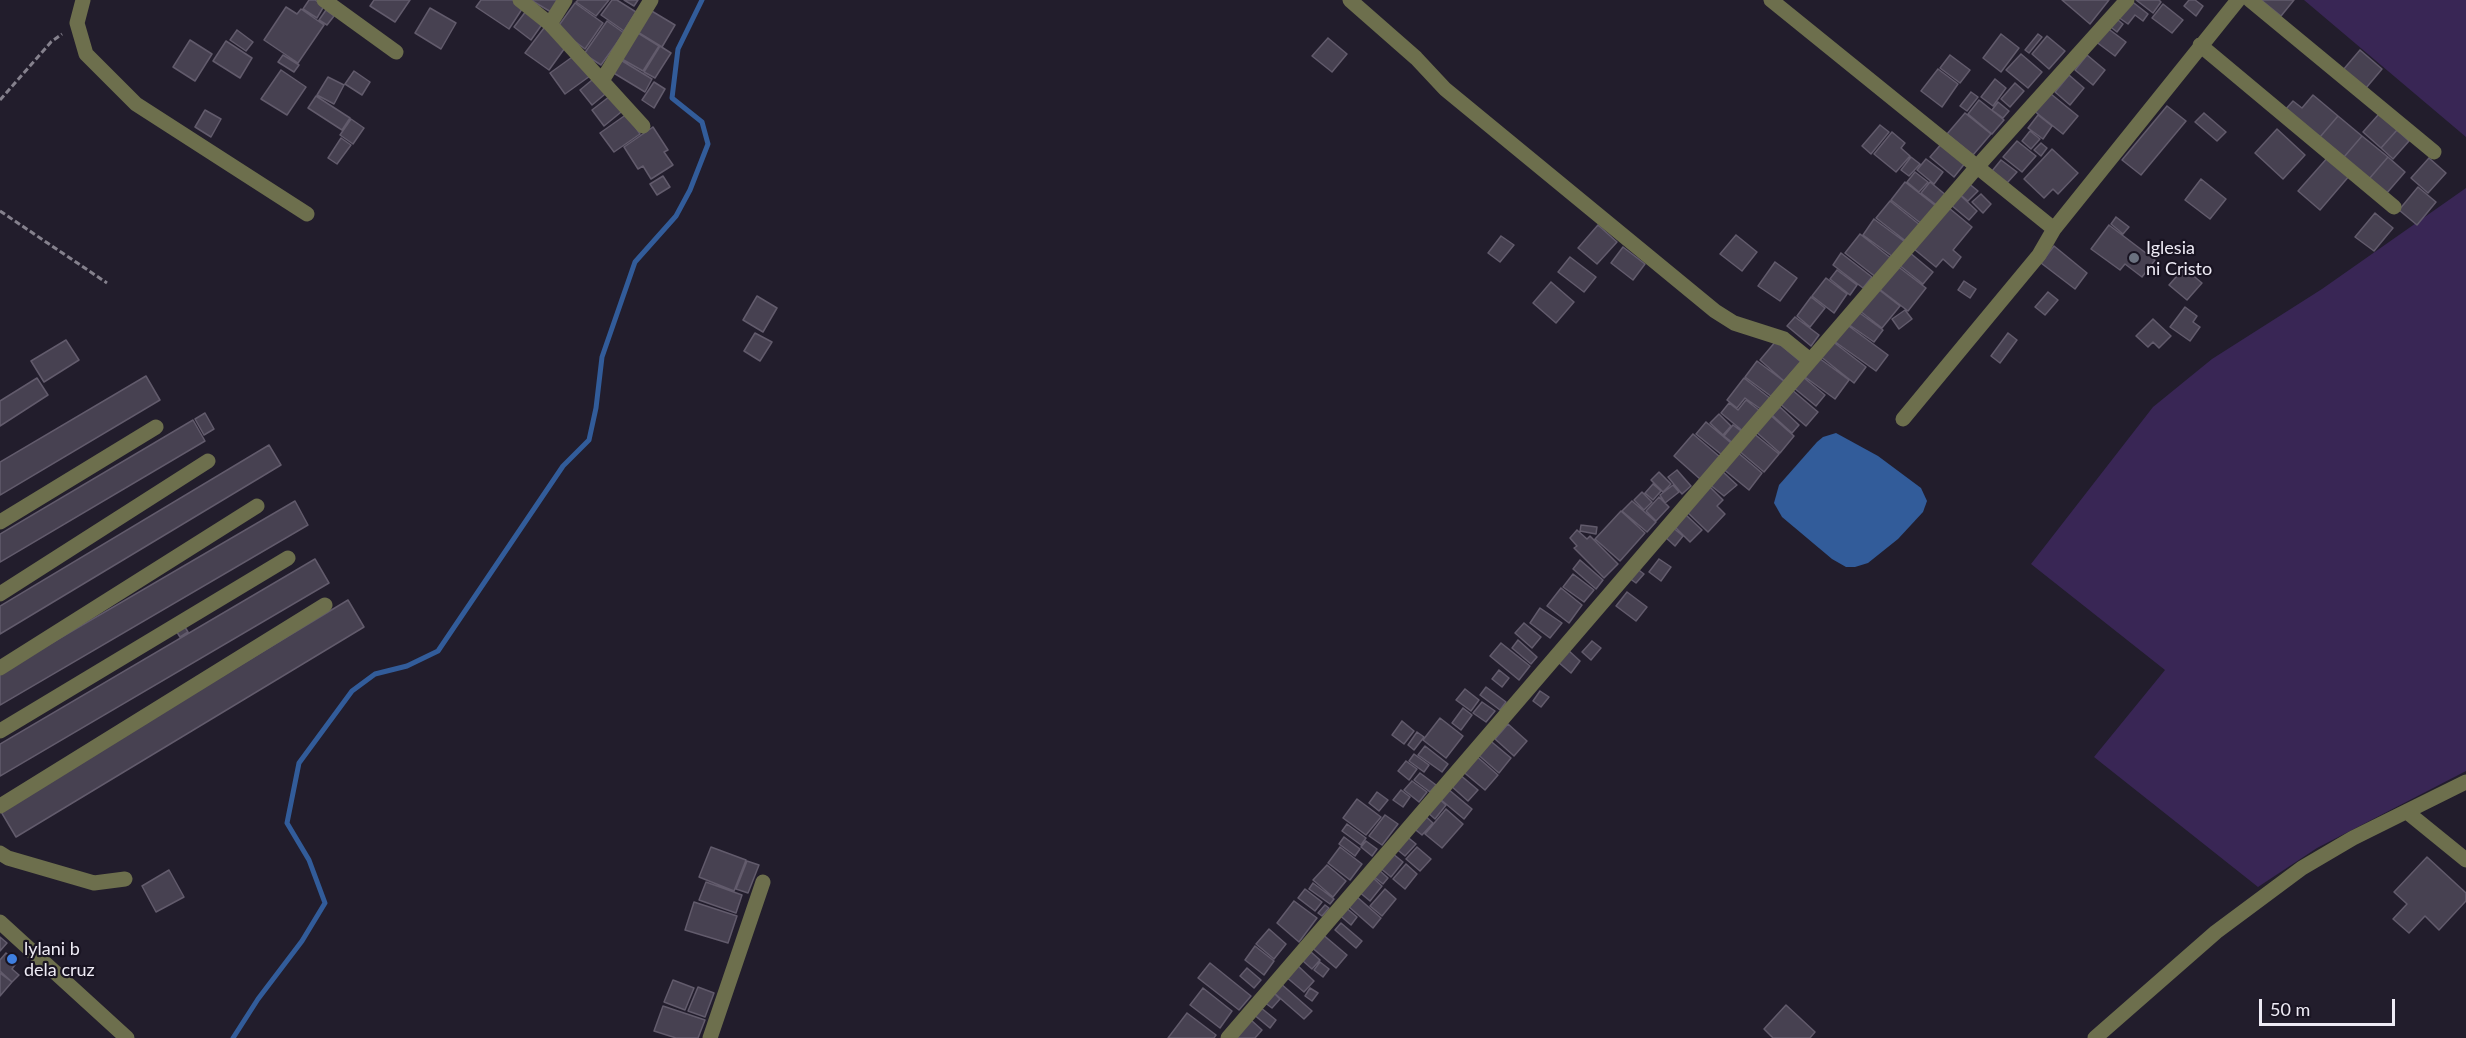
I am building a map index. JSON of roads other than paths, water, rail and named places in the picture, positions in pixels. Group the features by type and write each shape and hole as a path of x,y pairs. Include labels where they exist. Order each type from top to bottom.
{"street":[{"path":"83,0 77,23 86,54 136,104 307,214"},
{"path":"324,0 396,52"},
{"path":"520,0 550,24 603,79 643,126"},
{"path":"550,24 565,0"},
{"path":"603,79 651,0"},
{"path":"1350,0 1416,58 1444,89 1715,311 1734,323 1784,339 1810,360"},
{"path":"1771,0 2054,229"},
{"path":"1228,1038 1976,168 2127,0"},
{"path":"1903,419 2043,250 2054,229 2238,0"},
{"path":"2250,0 2434,152"},
{"path":"2200,45 2394,207"},
{"path":"0,522 156,427"},
{"path":"0,594 208,461"},
{"path":"0,668 257,506"},
{"path":"0,731 288,558"},
{"path":"0,806 325,605"},
{"path":"2095,1038 2254,901 2313,862 2466,782"},
{"path":"2407,812 2466,860"},
{"path":"0,853 19,862 94,883 125,879"},
{"path":"710,1038 763,882"},
{"path":"0,922 127,1038"}],"water":[{"path":"1836,433 1878,456 1921,488 1927,501 1923,512 1898,539 1868,563 1855,567 1846,567 1832,559 1782,517 1774,503 1779,485 1817,442 1823,437"}],"waterway":[{"path":"233,1038 258,999 302,941 325,903 309,860 287,823 299,763 352,691 375,674 407,666 438,651 563,466 589,440 596,408 602,357 635,262 676,216 690,190 708,144 702,122 672,98 678,49 702,0"}],"place":[{"name":"Iglesia ni Cristo","path":"2134,258"},
{"name":"lylani b dela cruz","path":"12,959"}]}
